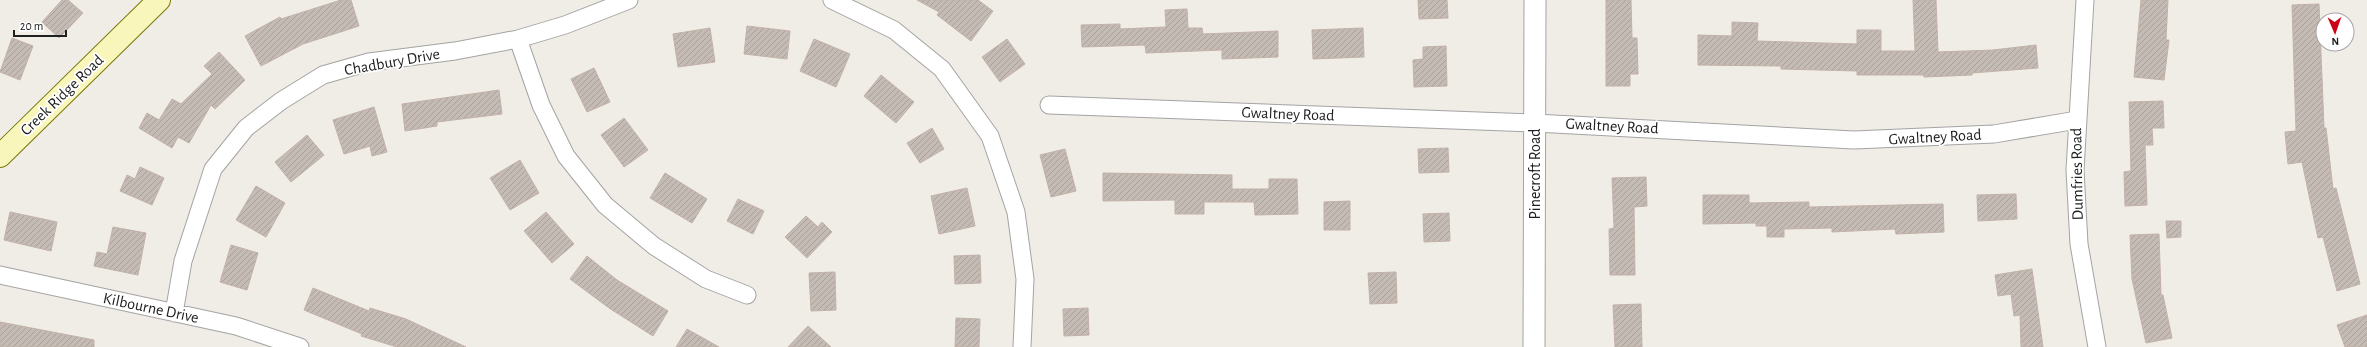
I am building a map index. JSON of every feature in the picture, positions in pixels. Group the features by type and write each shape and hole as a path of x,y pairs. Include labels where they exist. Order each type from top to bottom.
{"main road":[{"name":"Creek Ridge Road","path":"0,156 158,0"}],"street":[{"name":"Chadbury Drive","path":"174,313 183,261 213,169 246,128 281,100 323,75 369,62 455,51 518,40 565,25 629,0"},
{"path":"832,0 894,30 942,69 990,136 1016,212 1025,279 1022,347"},
{"name":"Pinecroft Road","path":"1534,347 1535,0"},
{"name":"Dumfries Road","path":"2085,0 2075,170 2079,244 2097,347"},
{"path":"518,40 540,105 566,156 605,204 654,246 706,279 747,295"},
{"name":"Gwaltney Road","path":"1050,105 1535,123 1854,140 1994,134 2077,120"},
{"name":"Kilbourne Drive","path":"0,275 236,326 300,347"}],"building":[{"path":"62,0 68,0 83,13 59,38 42,22"},
{"path":"341,0 351,0 359,26 303,44 261,66 245,36 280,17 281,19"},
{"path":"917,0 978,0 993,11 971,41 937,15 939,12"},
{"path":"1418,0 1447,0 1448,18 1419,19"},
{"path":"1606,0 1631,0 1632,38 1637,38 1638,74 1630,74 1630,86 1606,86"},
{"path":"1913,0 1936,0 1938,52 1993,50 2036,45 2038,68 1972,73 1972,75 1924,77 1924,75 1857,75 1857,71 1781,69 1781,66 1698,65 1698,35 1732,36 1732,22 1758,23 1757,41 1857,44 1857,30 1881,30 1881,51 1915,51"},
{"path":"2141,0 2168,0 2166,40 2169,40 2164,80 2134,77"},
{"path":"2319,4 2319,12 2315,12 2315,52 2321,52 2324,128 2326,128 2333,189 2336,188 2360,284 2337,291 2323,237 2318,238 2302,162 2288,164 2285,132 2296,131 2292,5"},
{"path":"1187,9 1188,28 1202,28 1203,34 1278,31 1278,57 1222,59 1222,50 1146,53 1145,45 1082,47 1081,25 1120,24 1120,29 1166,27 1165,10"},
{"path":"747,26 790,31 787,59 744,54"},
{"path":"710,28 715,62 678,67 673,34"},
{"path":"1363,28 1364,57 1313,59 1312,30"},
{"path":"12,38 33,46 20,80 0,72"},
{"path":"814,39 850,54 836,87 800,71"},
{"path":"1007,39 1025,64 1000,82 982,57"},
{"path":"1446,46 1447,86 1414,87 1413,60 1423,59 1423,47"},
{"path":"219,52 245,80 215,109 211,105 189,143 178,137 172,148 139,128 147,113 159,120 172,99 181,104 212,74 204,66"},
{"path":"594,68 610,102 587,112 571,79"},
{"path":"881,75 914,102 896,123 864,96"},
{"path":"499,90 502,114 437,122 437,126 405,131 402,104"},
{"path":"2163,101 2164,128 2152,128 2153,145 2145,145 2147,205 2125,206 2124,172 2131,171 2129,102"},
{"path":"374,107 387,152 372,156 370,146 344,154 333,120"},
{"path":"624,118 648,150 624,167 601,135"},
{"path":"932,128 944,149 920,163 907,143"},
{"path":"307,135 324,155 291,182 275,162"},
{"path":"1448,148 1449,172 1419,173 1418,149"},
{"path":"1065,149 1076,191 1051,197 1040,155"},
{"path":"520,160 539,193 510,210 490,178"},
{"path":"140,167 164,178 152,205 120,191 127,175 135,179"},
{"path":"665,173 707,199 692,223 650,198"},
{"path":"1103,173 1232,175 1232,189 1269,189 1269,179 1297,179 1298,214 1255,215 1254,202 1204,202 1204,214 1175,214 1175,200 1103,201"},
{"path":"1646,177 1647,206 1634,207 1635,275 1610,275 1609,229 1614,228 1612,178"},
{"path":"256,186 285,203 266,237 236,220"},
{"path":"967,188 975,226 939,234 931,196"},
{"path":"2016,194 2017,219 1978,221 1977,195"},
{"path":"1703,195 1749,195 1749,203 1809,202 1809,207 1943,204 1944,232 1896,234 1895,229 1832,232 1832,228 1784,229 1784,237 1767,237 1767,226 1756,226 1756,223 1703,224"},
{"path":"738,199 764,211 753,234 727,221"},
{"path":"1350,201 1350,230 1324,230 1324,202"},
{"path":"10,212 57,222 51,251 4,240"},
{"path":"546,212 574,244 552,263 524,231"},
{"path":"1449,213 1450,241 1424,242 1423,214"},
{"path":"806,216 818,227 822,222 832,232 807,258 785,237"},
{"path":"2166,221 2181,221 2181,237 2167,238"},
{"path":"113,227 146,233 138,275 94,266 97,252 107,254"},
{"path":"2159,234 2161,295 2163,295 2172,338 2146,343 2132,279 2130,235"},
{"path":"231,245 258,253 247,290 220,282"},
{"path":"980,255 981,283 955,284 954,256"},
{"path":"587,256 617,280 668,311 653,336 609,308 570,279"},
{"path":"2032,269 2043,347 2021,347 2020,315 2014,316 2011,294 1998,296 1995,275"},
{"path":"835,272 836,310 811,311 809,273"},
{"path":"1396,272 1397,303 1370,304 1368,273"},
{"path":"313,288 369,311 370,308 406,319 466,347 397,347 361,336 362,334 304,310"},
{"path":"1641,304 1642,347 1615,347 1613,305"},
{"path":"1088,308 1089,335 1064,336 1063,309"},
{"path":"2367,315 2367,347 2345,347 2337,325"},
{"path":"956,318 980,319 979,347 955,347"},
{"path":"0,322 94,340 94,347 0,347"},
{"path":"808,326 831,347 788,347"},
{"path":"687,329 719,347 676,347"}]}
